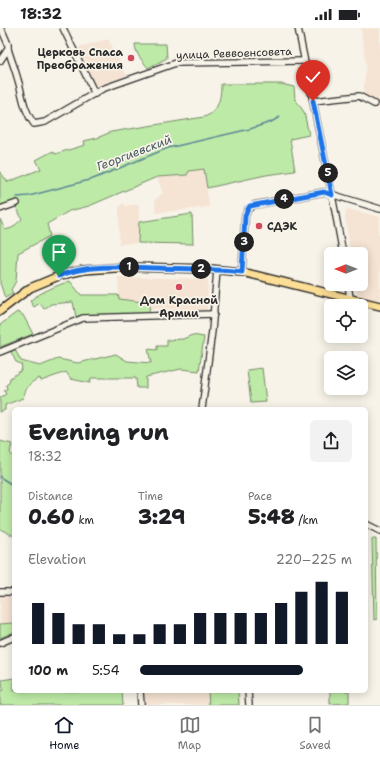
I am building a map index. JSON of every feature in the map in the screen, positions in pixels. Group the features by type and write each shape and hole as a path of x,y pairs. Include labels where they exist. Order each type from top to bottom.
{"main road":[{"path":"0,311 30,288 70,272 130,267 242,272 380,306"}],"street":[{"path":"0,61 8,49 8,44 1,28"},
{"path":"63,28 95,94"},
{"path":"298,28 342,247"},
{"name":"улица Реввоенсовета","path":"8,49 27,114 34,124 45,122 102,89 176,63 304,61"},
{"path":"313,101 359,96 374,104"},
{"path":"242,272 245,216 248,209 254,205 324,192 380,209"},
{"path":"0,209 17,203"},
{"path":"202,407 214,314 217,270"},
{"path":"349,291 350,298"},
{"path":"0,352 83,318 214,314"},
{"path":"368,525 380,531"},
{"path":"0,592 12,592"},
{"path":"0,643 12,638"},
{"path":"140,693 141,705"},
{"path":"248,693 249,705"}],"shaded area":[{"path":"361,28 380,28 380,109 363,100 366,66"},
{"path":"108,39 127,76 100,86 94,84 79,47"},
{"path":"204,169 209,207 156,213 155,200 163,193 157,177 187,175 188,171"},
{"path":"124,203 125,206 139,204 138,243 119,244 119,207"},
{"path":"347,209 380,217 378,233 380,234 380,302 358,297 357,291 368,291 368,247 350,247 345,217"},
{"path":"118,277 208,279 207,310 149,309 150,303 119,299"},
{"path":"0,596 12,596 12,623 0,624"},
{"path":"144,693 240,693 240,705 144,705"}],"green space":[{"path":"135,44 166,44 167,58 148,68 138,54"},
{"path":"221,84 281,84 294,87 295,99 304,112 309,135 290,139 295,171 266,175 207,188 204,169 189,171 187,175 157,177 89,206 69,211 47,224 50,236 18,253 16,281 11,290 13,293 5,298 0,283 0,219 5,230 12,228 22,219 16,206 16,200 0,207 0,172 8,182 41,169 36,160 53,151 55,154 85,145 84,141 97,138 111,132 204,117 213,112 216,108 220,99"},
{"path":"192,214 193,244 138,243 139,222"},
{"path":"70,281 81,295 118,295 119,299 150,303 149,313 83,315 76,317 73,302 51,304 44,309 40,303 34,307 30,301 54,287"},
{"path":"17,312 23,315 33,334 0,347 0,325"},
{"path":"192,335 204,337 199,371 181,369 146,377 146,388 137,388 136,378 91,378 90,383 71,379 66,372 41,381 40,378 33,381 27,388 23,398 5,405 5,410 0,412 0,398 6,394 4,391 7,389 6,385 9,383 10,378 22,370 21,364 16,362 11,352 14,348 21,361 40,366 58,359 78,363 116,354 127,361 151,363 148,349 157,350 157,346 167,346 167,340 183,339"},
{"path":"262,368 266,402 251,403 247,370"},
{"path":"0,441 12,444 10,453 12,455 12,535 0,529"},
{"path":"372,539 376,539 377,619 374,620"},
{"path":"12,623 12,633 0,638 0,624"},
{"path":"12,678 12,693 122,693 123,705 0,705 0,691 3,690 2,680"},
{"path":"208,693 238,693 239,705 209,705"},
{"path":"330,693 349,693 349,703 330,704"}],"waterway":[{"name":"Георгиевский","path":"17,197 29,196 93,179 168,148 250,129 271,122 280,117"},
{"path":"0,477 12,485"}],"place":[{"name":"Церковь Спаса Преображения","path":"131,58"},
{"name":"СДЭК","path":"259,226"},
{"name":"Дом Красной Армии","path":"179,287"}],"route":[{"path":"59,276 70,272 84,270 130,267 210,269 242,272 245,216 250,206 324,192 332,195 313,101"}]}
